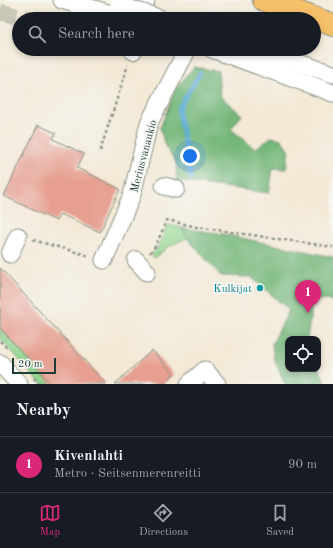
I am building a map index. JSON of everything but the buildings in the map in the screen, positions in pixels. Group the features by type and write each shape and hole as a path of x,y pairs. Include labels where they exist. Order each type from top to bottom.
{"highway":[{"path":"266,1 297,12"},
{"path":"321,21 333,25"}],"street":[{"path":"62,0 116,12"},
{"path":"103,0 120,12"},
{"path":"143,12 146,0"},
{"name":"Meriusvanaukio","path":"104,260 132,195 149,123 184,56"},
{"path":"231,56 333,93"},
{"path":"278,56 333,74"},
{"path":"10,254 18,236"},
{"path":"0,363 19,384"},
{"path":"189,384 205,370 218,384"}],"path":[{"path":"100,151 131,56"},
{"path":"142,266 156,245 167,220 197,227 333,247"},
{"path":"18,236 104,260"}],"green space":[{"path":"194,67 218,71 220,96 242,115 231,129 255,149 271,137 281,139 289,150 286,169 273,168 269,193 177,181 176,162 165,146 160,128 176,88"},
{"path":"171,225 181,228 187,238 168,247 154,258 152,255 157,249 167,226"},
{"path":"181,228 218,233 333,257 333,301 313,299 307,336 285,336 285,372 321,372 325,380 321,384 285,384 274,359 272,344 289,310 251,277 221,276 187,238"},
{"path":"0,328 51,384 41,384 0,338"}],"waterway":[{"path":"191,179 178,109 200,73"}],"tunnel":[{"path":"0,12 12,15"}],"place":[{"name":"Kulkijat","path":"260,288"},
{"name":"Kivenlahti","path":"308,313"}]}
